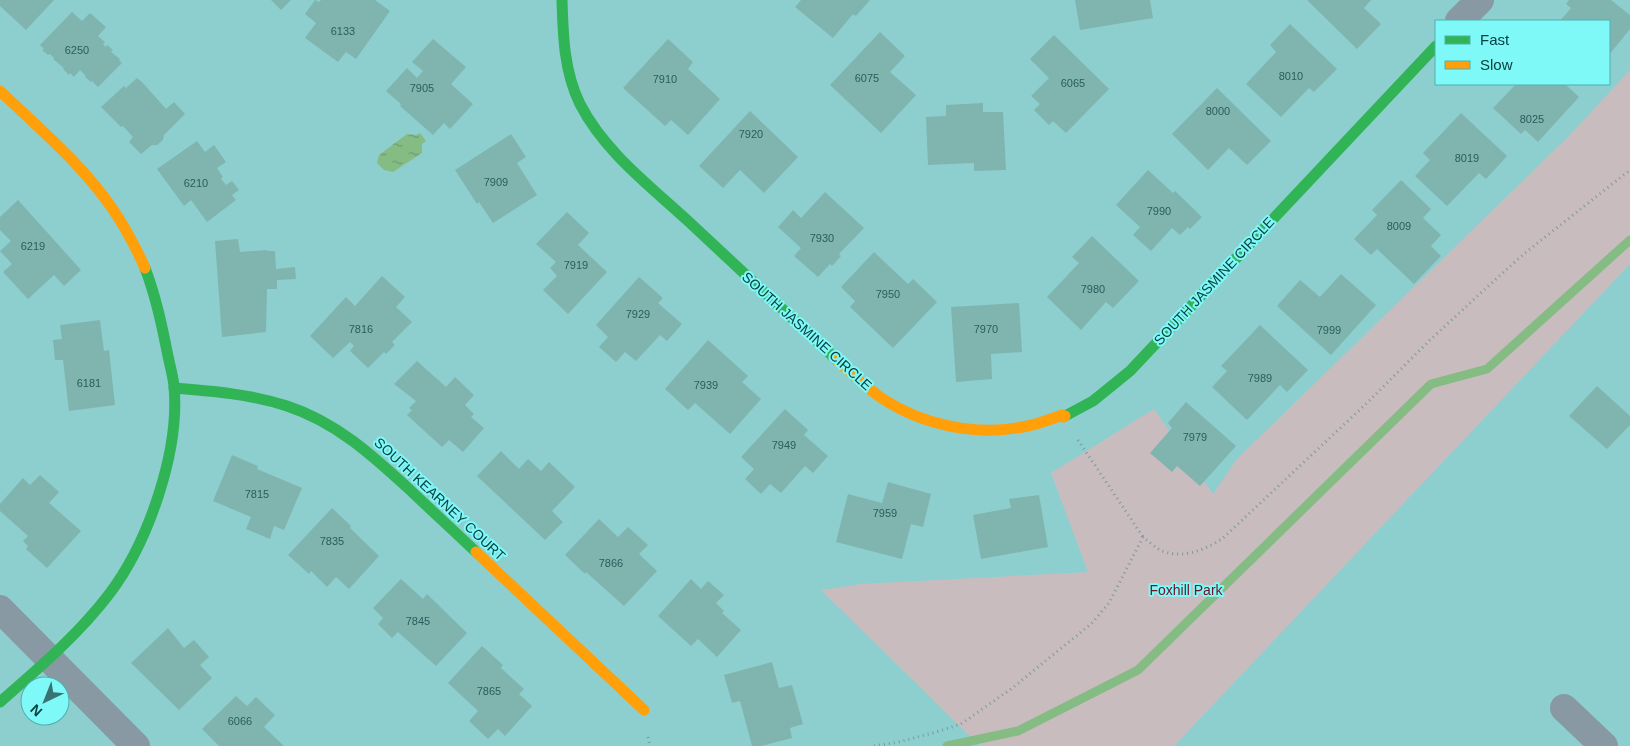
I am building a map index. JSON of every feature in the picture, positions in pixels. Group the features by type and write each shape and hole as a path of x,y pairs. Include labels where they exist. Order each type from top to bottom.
{"street":[{"name":"SOUTH JASMINE CIRCLE","path":"562,0 564,37 570,77 580,103 596,132 634,170 853,375 883,399 915,416 948,426 982,431 1020,428 1062,415 1063,417 1093,401 1130,371 1435,47"},
{"path":"1461,20 1480,0"},
{"path":"0,91 72,161 100,192 120,220 151,282 160,310 174,388 172,424 167,459 152,515 138,548 106,598 83,625 0,702"},
{"name":"SOUTH KEARNEY COURT","path":"174,388 258,397 290,406 321,420 353,440 384,466 644,710"},
{"path":"0,609 136,746"},
{"path":"1564,708 1604,746"}],"path":[{"path":"1063,417 1143,537 1162,551 1183,555 1206,548 1222,539 1503,272 1630,170"},
{"path":"874,746 899,742 962,724 1012,689 1091,624 1109,603 1143,537"}],"green space":[{"name":"Foxhill Park","path":"1630,70 1630,264 1174,746 980,746 821,590 861,584 1088,572 1051,473 1154,409 1213,494 1236,460 1568,137"}],"water":[{"path":"420,133 426,141 422,144 422,153 393,172 384,170 377,163 379,155 407,134 416,135"}],"building":[{"path":"0,0 54,0 26,30 0,6"},
{"path":"271,0 291,0 281,10"},
{"path":"315,0 319,2 321,0 375,0 390,11 356,59 346,52 338,62 305,38 316,23 305,14"},
{"path":"801,0 870,0 856,16 853,14 833,38 795,7"},
{"path":"1075,0 1150,0 1153,18 1080,30"},
{"path":"1307,0 1371,0 1364,8 1381,24 1357,49"},
{"path":"1569,0 1611,0 1630,15 1630,29 1610,54 1610,20 1561,20 1571,8 1566,4"},
{"path":"72,12 82,21 90,13 106,27 98,36 105,42 103,44 106,47 107,45 113,50 111,52 122,63 98,87 85,77 80,70 74,77 70,73 69,75 50,54 48,55 42,50 44,49 40,45"},
{"path":"1290,24 1337,69 1314,92 1309,88 1281,117 1246,84 1276,52 1270,45"},
{"path":"880,32 905,56 890,72 916,95 881,133 830,85"},
{"path":"1054,35 1109,89 1066,133 1053,121 1049,125 1034,110 1040,104 1031,96 1049,78 1030,59"},
{"path":"433,39 466,67 451,84 473,104 450,129 444,123 433,135 386,91 407,68 417,78 423,71 412,62"},
{"path":"668,39 693,62 688,69 720,99 688,135 671,120 665,126 623,88"},
{"path":"137,78 166,109 174,102 185,114 164,135 163,140 157,145 152,145 141,154 129,142 133,137 101,107 124,86 126,88"},
{"path":"1515,85 1566,85 1579,97 1538,142 1525,130 1521,134 1493,108"},
{"path":"1217,88 1271,141 1247,165 1229,148 1208,170 1172,134"},
{"path":"983,103 983,112 1003,112 1006,170 974,171 974,163 928,165 926,117 946,116 946,105"},
{"path":"750,111 798,157 764,193 740,170 723,188 699,166"},
{"path":"1461,113 1507,156 1486,179 1479,173 1447,206 1415,176 1430,160 1423,153"},
{"path":"511,134 526,157 517,163 537,195 493,223 479,202 477,204 455,170"},
{"path":"197,141 205,152 214,145 226,162 217,168 223,177 221,179 226,185 232,181 239,190 232,195 236,200 207,222 191,200 184,206 157,169"},
{"path":"1148,170 1173,193 1175,191 1202,217 1190,229 1188,227 1180,235 1172,228 1151,251 1133,235 1140,227 1116,205"},
{"path":"1401,180 1431,209 1423,218 1441,235 1431,246 1441,256 1414,284 1377,249 1371,255 1354,239 1377,215 1372,210"},
{"path":"825,192 864,228 839,254 841,256 832,266 830,264 818,277 794,256 801,248 778,227 793,210 801,218"},
{"path":"18,200 81,270 64,286 54,275 28,299 3,272 12,264 0,251 11,241 0,230 0,217"},
{"path":"567,212 589,233 578,245 607,272 568,314 543,290 557,276 550,268 556,262 536,244"},
{"path":"1092,236 1139,281 1113,308 1106,302 1081,330 1047,297 1079,263 1072,257"},
{"path":"238,239 240,252 275,251 276,269 295,267 296,279 277,280 277,289 267,289 266,332 222,337 215,241"},
{"path":"874,252 908,284 913,279 937,302 893,348 850,307 855,301 841,287"},
{"path":"1341,274 1376,305 1331,355 1277,306 1300,280 1320,297"},
{"path":"382,276 405,297 396,307 412,322 392,342 395,345 386,354 384,352 368,368 350,351 354,346 350,342 333,358 310,336 346,297 355,306"},
{"path":"639,277 663,298 658,303 682,324 667,341 660,335 636,361 625,352 616,362 599,347 608,337 596,325"},
{"path":"1019,303 1022,352 991,354 992,379 956,382 951,307"},
{"path":"100,320 104,351 109,350 115,405 69,411 63,360 55,360 53,340 62,339 60,325"},
{"path":"1260,325 1308,370 1287,392 1280,385 1247,420 1212,387 1227,371 1221,366"},
{"path":"708,340 748,376 742,382 761,399 730,434 695,403 688,410 665,389"},
{"path":"417,361 446,387 455,377 474,395 465,405 474,414 471,417 484,428 463,452 449,440 442,447 407,415 412,410 409,408 416,401 394,384"},
{"path":"1597,386 1630,416 1630,425 1607,449 1569,416"},
{"path":"1186,402 1236,446 1200,486 1177,466 1172,472 1150,453 1172,428 1168,423"},
{"path":"785,409 808,430 804,435 828,456 813,473 805,466 781,493 770,484 761,494 745,479 754,469 741,457"},
{"path":"501,451 519,469 528,459 541,471 549,462 575,487 552,511 563,522 545,540 477,476"},
{"path":"232,455 258,466 257,469 302,488 284,530 274,526 270,539 246,529 251,517 213,501"},
{"path":"40,475 59,492 49,503 81,531 47,568 26,549 28,546 23,541 28,536 0,511 0,504 23,478 30,485"},
{"path":"888,482 931,494 923,527 911,524 902,559 836,542 848,494 882,503"},
{"path":"1039,495 1048,547 981,559 973,515 1011,508 1009,499"},
{"path":"332,508 379,556 349,589 336,577 327,587 311,571 309,574 288,555"},
{"path":"599,519 618,537 628,527 648,545 639,554 657,571 624,606 565,555"},
{"path":"401,579 423,599 427,594 467,633 436,666 398,632 392,638 378,624 383,618 373,608"},
{"path":"691,579 701,589 708,581 724,595 716,603 724,611 722,613 741,630 717,657 698,639 691,646 658,616"},
{"path":"168,628 184,648 194,640 209,657 200,665 212,678 179,710 131,663"},
{"path":"482,646 503,665 501,668 524,689 519,694 532,706 505,736 498,729 488,739 469,721 478,711 448,683"},
{"path":"772,662 779,688 792,685 803,724 790,728 792,738 761,746 752,746 740,701 732,703 724,675"},
{"path":"236,696 247,706 256,697 275,715 264,727 284,746 219,746 202,729"}],"waterway":[{"path":"947,746 1018,731 1138,670 1431,384 1487,369 1630,240"}],"traffic: fast":[{"path":"562,0 564,40 571,79 580,104 602,137 628,166 837,360"},
{"path":"1065,416 1093,401 1130,371 1435,47"},
{"path":"0,702 72,637 110,593 137,548 159,494 172,438 175,411 174,386 158,312 145,268"},
{"path":"174,388 217,392 259,399 287,406 322,421 367,452 476,552"}],"traffic: slow":[{"path":"0,91 89,178 118,218 145,268"},
{"path":"837,360 883,399 915,416 932,422 968,429 986,430 1032,425 1062,415 1063,417 1065,416"},
{"path":"476,552 644,710"}]}
